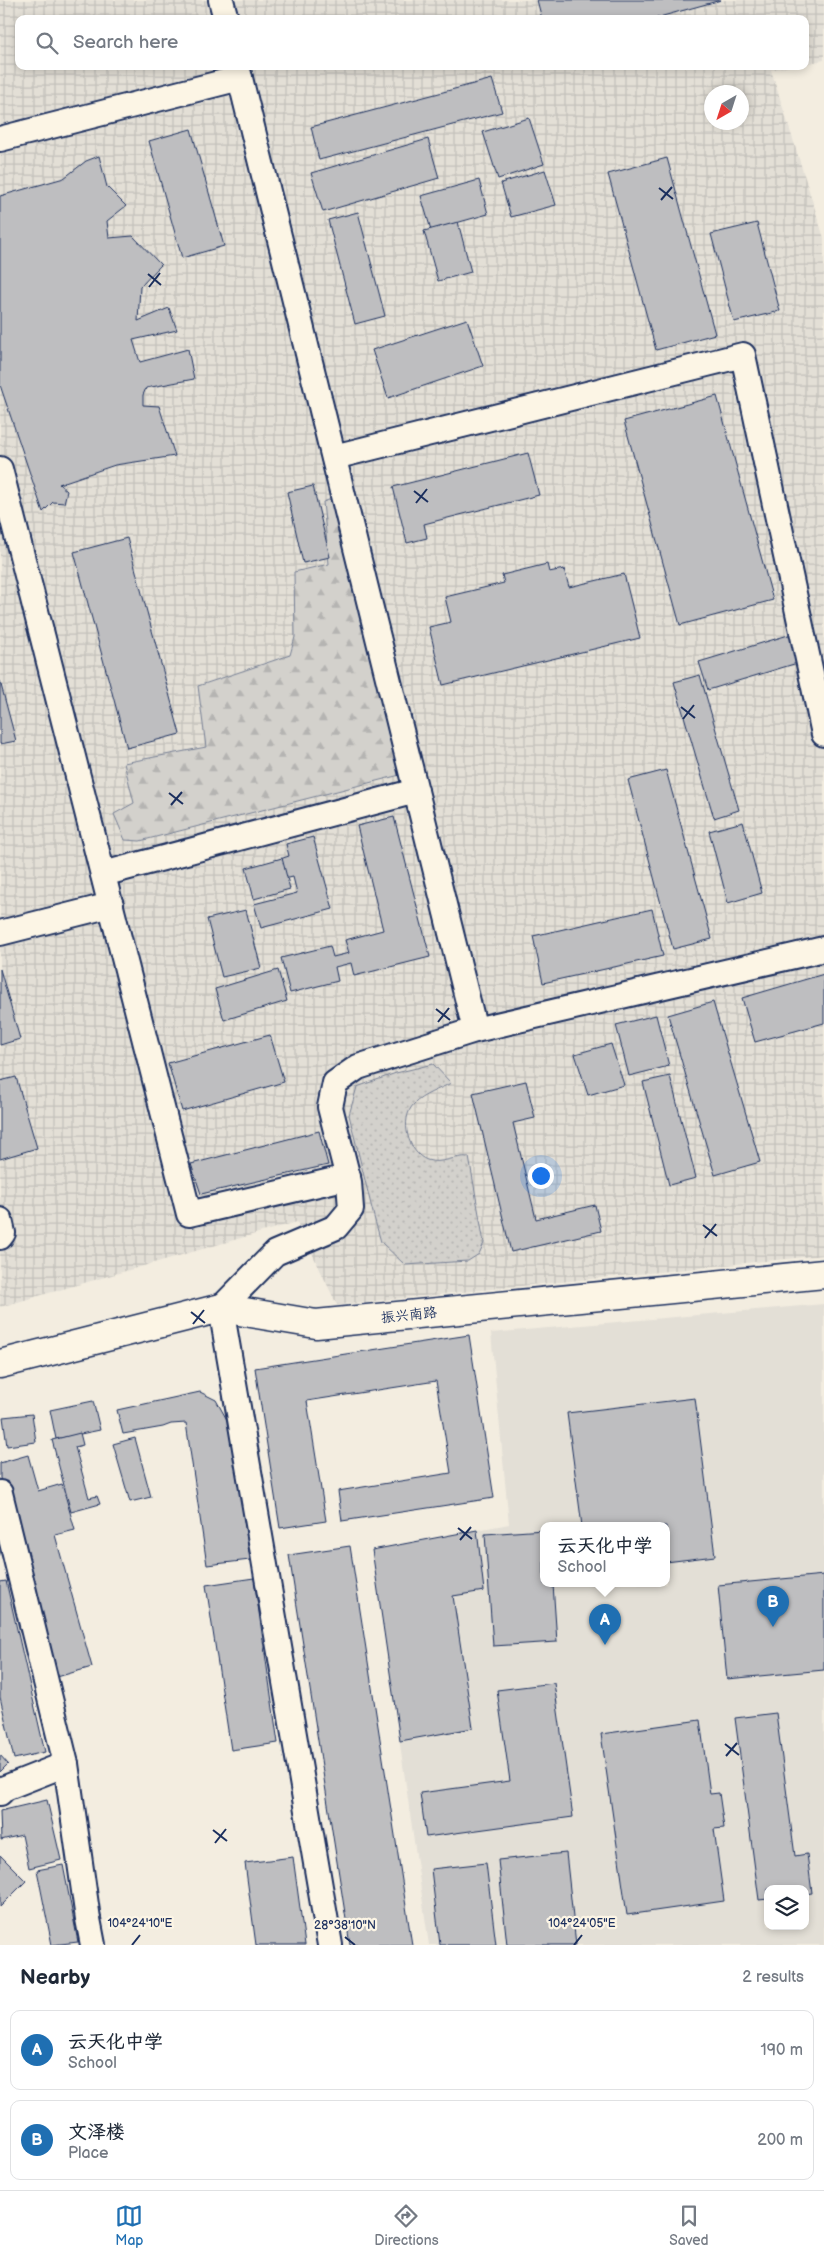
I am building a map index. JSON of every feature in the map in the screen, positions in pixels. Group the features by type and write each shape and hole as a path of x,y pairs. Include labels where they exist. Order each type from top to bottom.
{"main road":[{"name":"振兴南路","path":"0,1364 221,1308 316,1324 824,1274"}],"street":[{"path":"221,0 225,15"},
{"path":"0,139 239,72 475,1030"},
{"path":"334,457 743,355 824,734"},
{"path":"0,469 189,1214 348,1177"},
{"path":"102,874 416,791"},
{"path":"0,933 110,905"},
{"path":"330,1945 221,1308 275,1253 336,1227 351,1209 348,1177 330,1106 335,1083 358,1067 475,1030 824,949"},
{"path":"0,1220 3,1233 0,1237"},
{"path":"0,1493 66,1764 93,1945"},
{"path":"0,1793 5,1788 66,1764"}],"shaded area":[{"path":"0,0 824,0 824,60 809,63 809,15 15,15 15,70 771,70 824,238 824,1255 337,1305 297,1222 0,1307"},
{"path":"824,1304 824,1945 429,1945 372,1550 509,1524 491,1333"}],"green space":[{"path":"337,497 400,775 140,841 125,840 114,814 134,803 124,763 206,747 198,686 290,655 295,637 294,572 329,564 323,502"},
{"path":"433,1064 451,1083 426,1095 409,1110 407,1118 408,1135 415,1150 427,1160 443,1161 459,1157 469,1157 484,1243 479,1254 468,1261 405,1265 381,1242 349,1115 357,1087 396,1073"}],"building":[{"path":"537,0 721,0 667,15 541,15"},
{"path":"492,79 502,112 319,160 311,127"},
{"path":"529,118 544,164 498,179 483,132"},
{"path":"191,129 224,246 182,258 149,141"},
{"path":"428,139 439,178 323,212 311,173"},
{"path":"99,156 107,187 126,206 107,221 109,238 133,236 161,265 140,287 138,321 169,308 177,330 133,340 140,362 188,349 194,379 146,388 143,395 143,405 159,406 175,456 115,465 59,484 67,491 64,503 53,502 43,512 0,385 0,196 64,178 86,161"},
{"path":"667,158 715,334 656,350 608,174"},
{"path":"545,170 556,205 511,217 501,183"},
{"path":"479,180 488,214 431,230 421,196"},
{"path":"358,212 385,316 355,324 328,220"},
{"path":"458,222 471,272 438,281 424,231"},
{"path":"757,223 780,311 734,322 711,234"},
{"path":"467,319 483,366 388,398 372,350"},
{"path":"717,396 773,600 680,625 624,421"},
{"path":"528,453 539,495 424,524 427,538 407,543 393,487"},
{"path":"313,486 330,557 303,563 287,492"},
{"path":"127,538 180,734 127,748 74,552"},
{"path":"547,564 549,572 564,569 569,587 624,574 640,638 443,685 429,627 451,622 445,597 504,583 502,575"},
{"path":"795,633 804,661 708,690 699,662"},
{"path":"700,675 739,810 714,818 674,682"},
{"path":"0,681 16,741 0,744"},
{"path":"666,770 712,939 673,949 628,780"},
{"path":"394,817 430,957 354,976 351,963 335,967 338,981 290,993 281,958 330,946 333,957 349,953 345,940 383,930 357,826"},
{"path":"743,822 762,893 728,903 709,831"},
{"path":"313,837 333,909 261,928 254,904 297,893 293,877 276,881 271,862 289,856 286,844"},
{"path":"282,858 290,889 254,899 246,868"},
{"path":"652,909 663,956 543,983 533,936"},
{"path":"246,910 261,968 222,977 207,919"},
{"path":"0,969 20,1039 0,1045"},
{"path":"278,970 287,1001 224,1020 215,989"},
{"path":"824,974 824,1023 755,1042 742,998"},
{"path":"713,1002 760,1162 715,1175 668,1015"},
{"path":"656,1015 669,1066 629,1076 616,1025"},
{"path":"270,1035 284,1082 182,1111 168,1063"},
{"path":"611,1044 624,1085 588,1095 575,1054"},
{"path":"670,1076 696,1178 669,1185 643,1082"},
{"path":"16,1077 37,1148 0,1159 0,1081"},
{"path":"526,1081 535,1118 513,1123 536,1219 595,1205 601,1231 511,1252 473,1093"},
{"path":"319,1131 328,1165 201,1194 191,1164"},
{"path":"469,1335 494,1498 342,1521 338,1491 451,1473 436,1381 307,1401 326,1521 280,1528 255,1368"},
{"path":"200,1392 216,1400 231,1427 250,1560 207,1565 186,1423 171,1424 123,1434 117,1410"},
{"path":"695,1398 715,1556 670,1562 670,1522 581,1522 567,1413"},
{"path":"93,1401 100,1430 56,1439 50,1410"},
{"path":"32,1414 36,1442 7,1446 3,1417"},
{"path":"80,1433 83,1445 75,1447 89,1498 97,1496 100,1504 71,1512 52,1440"},
{"path":"135,1438 151,1497 130,1502 113,1444"},
{"path":"28,1455 38,1491 62,1484 75,1530 55,1535 92,1667 57,1677 0,1478 0,1463"},
{"path":"477,1530 484,1591 453,1596 473,1728 400,1741 372,1550"},
{"path":"540,1530 540,1587 553,1587 557,1642 493,1646 485,1534"},
{"path":"350,1546 412,1945 350,1945 289,1555"},
{"path":"824,1575 824,1670 727,1679 718,1585"},
{"path":"254,1578 278,1743 231,1750 206,1585"},
{"path":"6,1581 45,1752 14,1759 0,1697 0,1582"},
{"path":"554,1683 573,1817 426,1837 420,1793 510,1781 497,1690"},
{"path":"776,1713 795,1856 807,1854 812,1893 809,1893 809,1885 764,1885 764,1899 759,1900 735,1718"},
{"path":"700,1720 710,1794 719,1793 724,1828 714,1829 724,1901 627,1915 601,1734"},
{"path":"0,1755 8,1764 0,1772"},
{"path":"47,1800 61,1860 29,1868 22,1835 1,1840 0,1811"},
{"path":"566,1853 576,1945 507,1945 498,1860"},
{"path":"0,1855 26,1881 0,1907"},
{"path":"293,1857 305,1945 256,1945 245,1863"},
{"path":"486,1863 496,1945 440,1945 431,1869"},
{"path":"63,1865 78,1942 52,1945 37,1870"}],"place":[{"name":"文泽楼","path":"773,1627"},
{"name":"云天化中学","path":"605,1645"}]}
